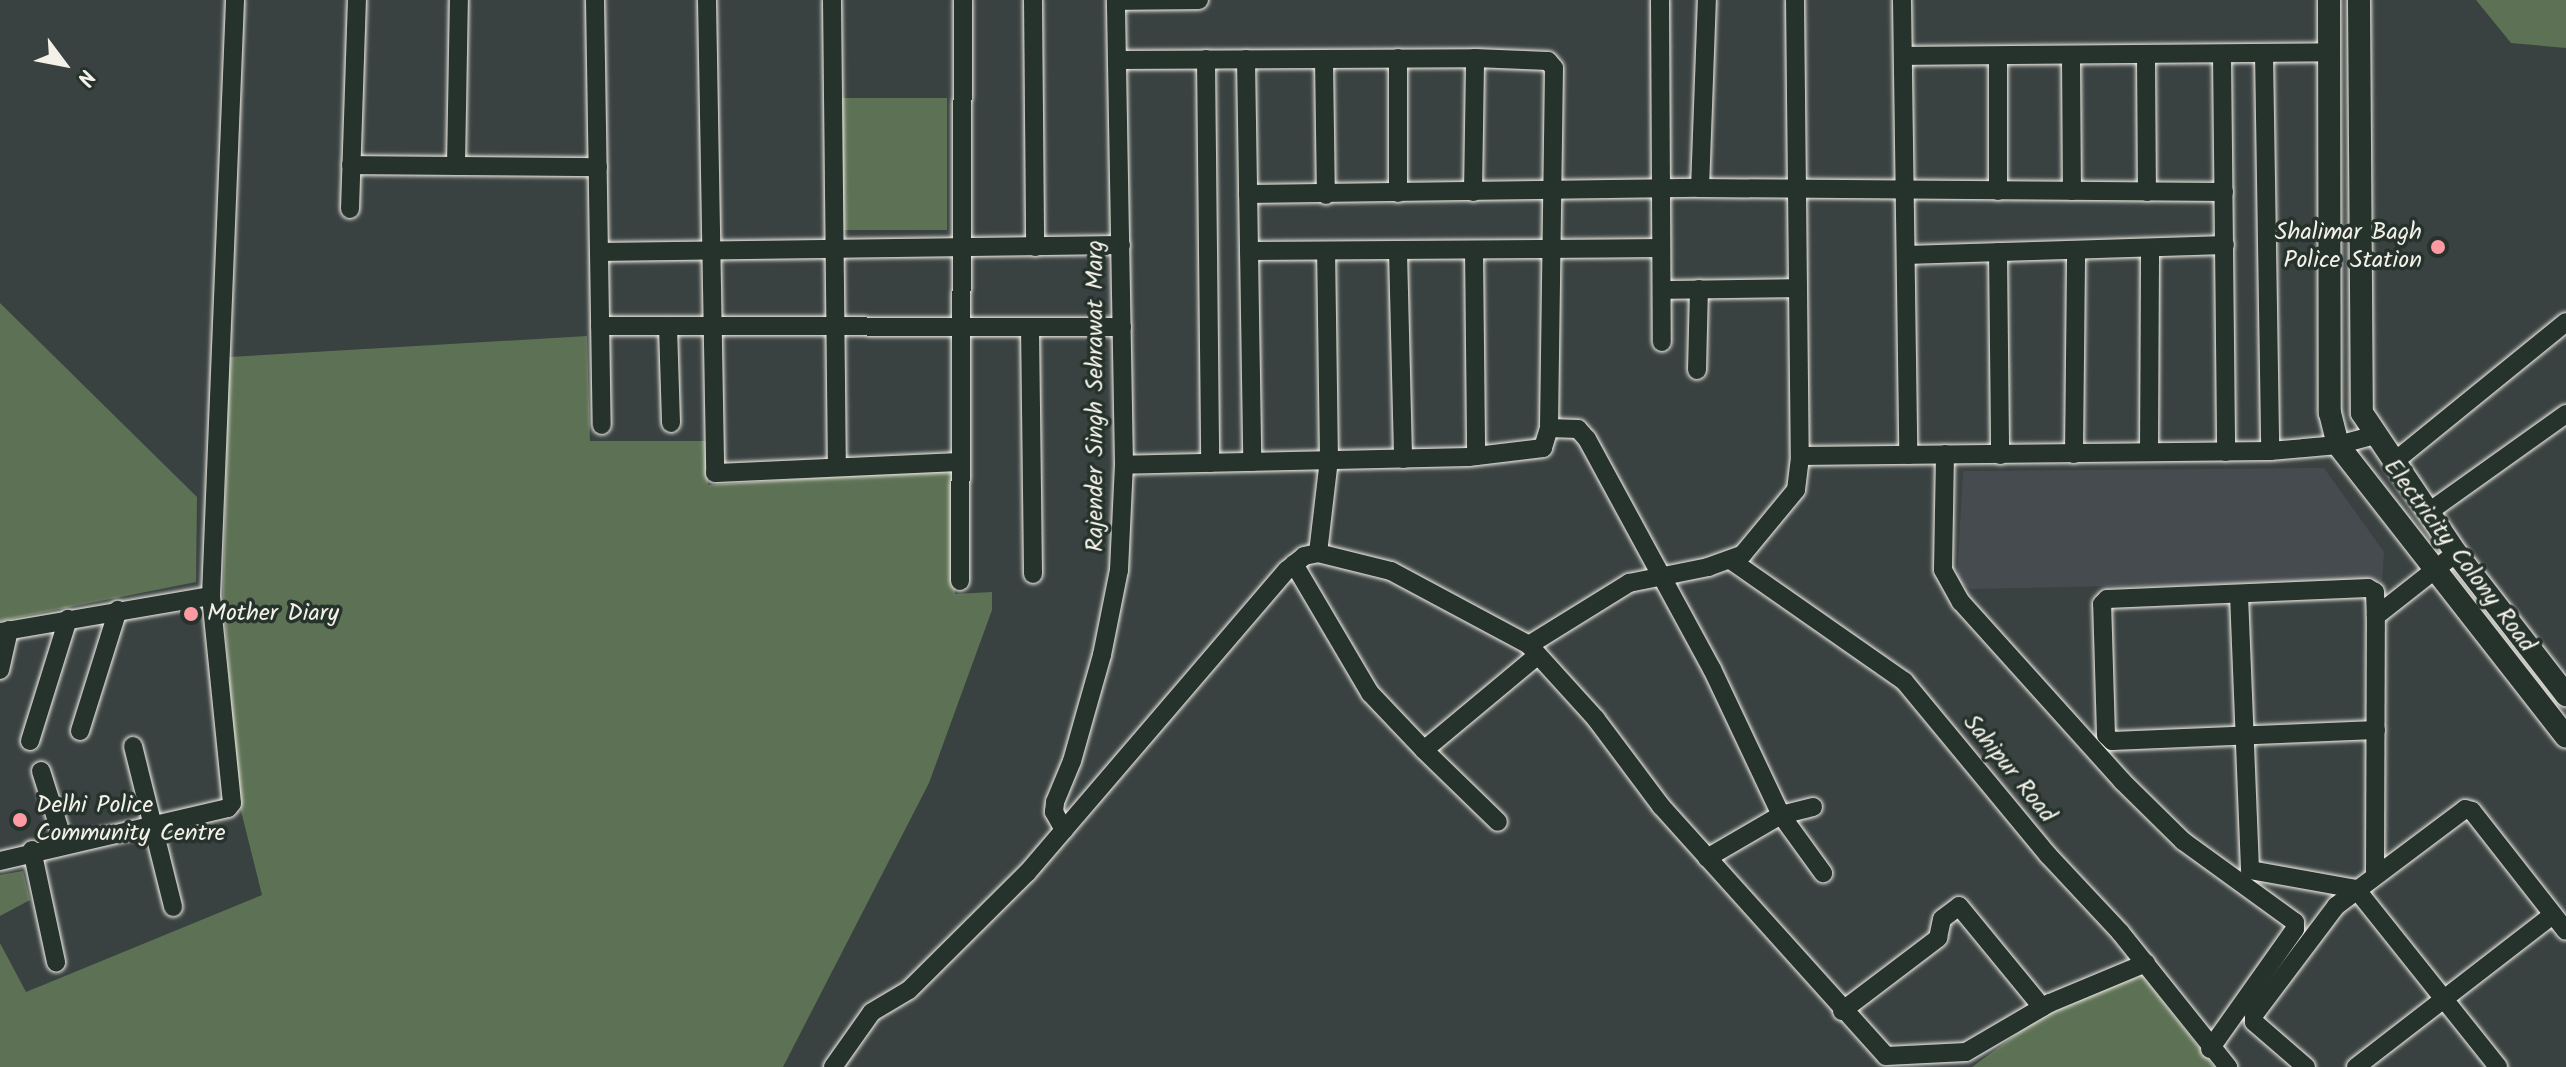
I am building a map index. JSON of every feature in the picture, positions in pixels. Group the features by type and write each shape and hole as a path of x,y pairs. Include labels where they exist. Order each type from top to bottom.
{"street":[{"path":"1,858 228,808 232,803 211,596 235,0"},
{"path":"350,209 357,0"},
{"path":"456,166 459,0"},
{"path":"595,0 602,425"},
{"path":"707,0 715,473 961,462"},
{"path":"832,0 837,467"},
{"path":"960,581 963,0"},
{"path":"1033,0 1035,247"},
{"path":"1116,0 1199,0"},
{"name":"Rajender Singh Sehrawat Marg","path":"1064,830 1054,812 1055,802 1072,761 1102,655 1119,570 1124,465 1116,0"},
{"path":"1660,0 1662,342"},
{"path":"1700,188 1707,0"},
{"path":"1424,750 1534,650 1629,583 1732,561 1753,544 1796,490 1800,456 1795,0"},
{"path":"1902,0 1907,191 1908,455"},
{"path":"2329,0 2330,413 2338,445"},
{"name":"Electricity Colony Road","path":"2359,0 2362,413 2456,553 2566,695"},
{"path":"1903,56 2071,57 2329,52"},
{"path":"2264,53 2270,451"},
{"path":"2222,55 2226,452"},
{"path":"2146,56 2147,192"},
{"path":"1998,57 1998,191"},
{"path":"2071,57 2072,191"},
{"path":"1398,58 1398,193"},
{"path":"1117,60 1475,58 1553,65 1548,442 1539,450 1476,456 1124,465"},
{"path":"1473,192 1475,58"},
{"path":"1206,59 1210,463"},
{"path":"1246,59 1252,462"},
{"path":"1324,59 1326,195"},
{"path":"351,165 598,167"},
{"path":"1248,194 1700,188 2224,192"},
{"path":"2330,206 2360,206"},
{"path":"599,252 1121,245"},
{"path":"1907,255 2225,245"},
{"path":"1249,251 1661,248"},
{"path":"2149,450 2150,248"},
{"path":"1474,250 1476,456"},
{"path":"2074,454 2076,250"},
{"path":"1398,251 1403,459"},
{"path":"1318,553 1329,460 1326,252"},
{"path":"1998,252 2000,455"},
{"path":"1662,290 1798,288"},
{"path":"1697,370 1699,289"},
{"path":"2395,461 2566,322"},
{"path":"600,326 1122,327"},
{"path":"668,327 671,423"},
{"path":"1030,327 1033,574"},
{"path":"2430,511 2564,419"},
{"path":"1549,428 1578,429 1587,439 1712,669 1781,815 1823,873"},
{"path":"1800,456 2270,451 2338,445 2375,435"},
{"name":"Electricity Colony Road","path":"2338,445 2566,737"},
{"path":"1945,454 1943,570 1961,602 2122,781 2183,841 2295,922 2210,1049"},
{"path":"833,1067 872,1012 909,990 1064,830 1294,564 1318,553 1391,571 1534,650 1707,858 1878,1051 1893,1056 1966,1052 2042,1007 2146,963"},
{"path":"2376,616 2456,553"},
{"name":"Sahipur Road","path":"1732,561 1904,681 2146,963 2210,1049 2228,1067"},
{"path":"1294,564 1370,693 1498,822"},
{"path":"2375,875 2376,730 2376,616 2375,592 2368,588 2103,601 2106,735 2112,741 2376,730"},
{"path":"2239,595 2250,870 2356,889 2498,1067"},
{"path":"0,670 5,631 211,596"},
{"path":"80,731 118,610"},
{"path":"30,741 68,619"},
{"path":"133,746 173,907"},
{"path":"41,771 64,843"},
{"path":"1707,858 1781,815 1813,807"},
{"path":"2306,1067 2254,1022 2254,1015 2329,914 2356,889 2468,808 2566,931"},
{"path":"32,850 56,962"},
{"path":"1842,1011 1938,938 1942,919 1959,906 2042,1007"},
{"path":"2356,1067 2553,915"}],"shaded area":[{"path":"2324,468 2384,552 2382,581 1971,589 1957,581 1963,471"}],"green space":[{"path":"2476,0 2566,0 2566,48 2511,43"},
{"path":"841,98 947,98 947,230 841,230"},
{"path":"0,303 197,497 196,582 0,621"},
{"path":"587,336 590,441 709,441 708,485 952,469 955,594 992,592 992,610 929,783 783,1067 0,1067 0,943 26,992 262,895 238,799 223,595 229,357"},
{"path":"23,871 30,900 0,916 0,875"},
{"path":"2141,974 2214,1067 1972,1067 2047,1012"}],"place":[{"name":"Shalimar Bagh Police Station","path":"2438,247"},
{"name":"Mother Diary","path":"191,614"},
{"name":"Delhi Police Community Centre","path":"20,820"}]}
